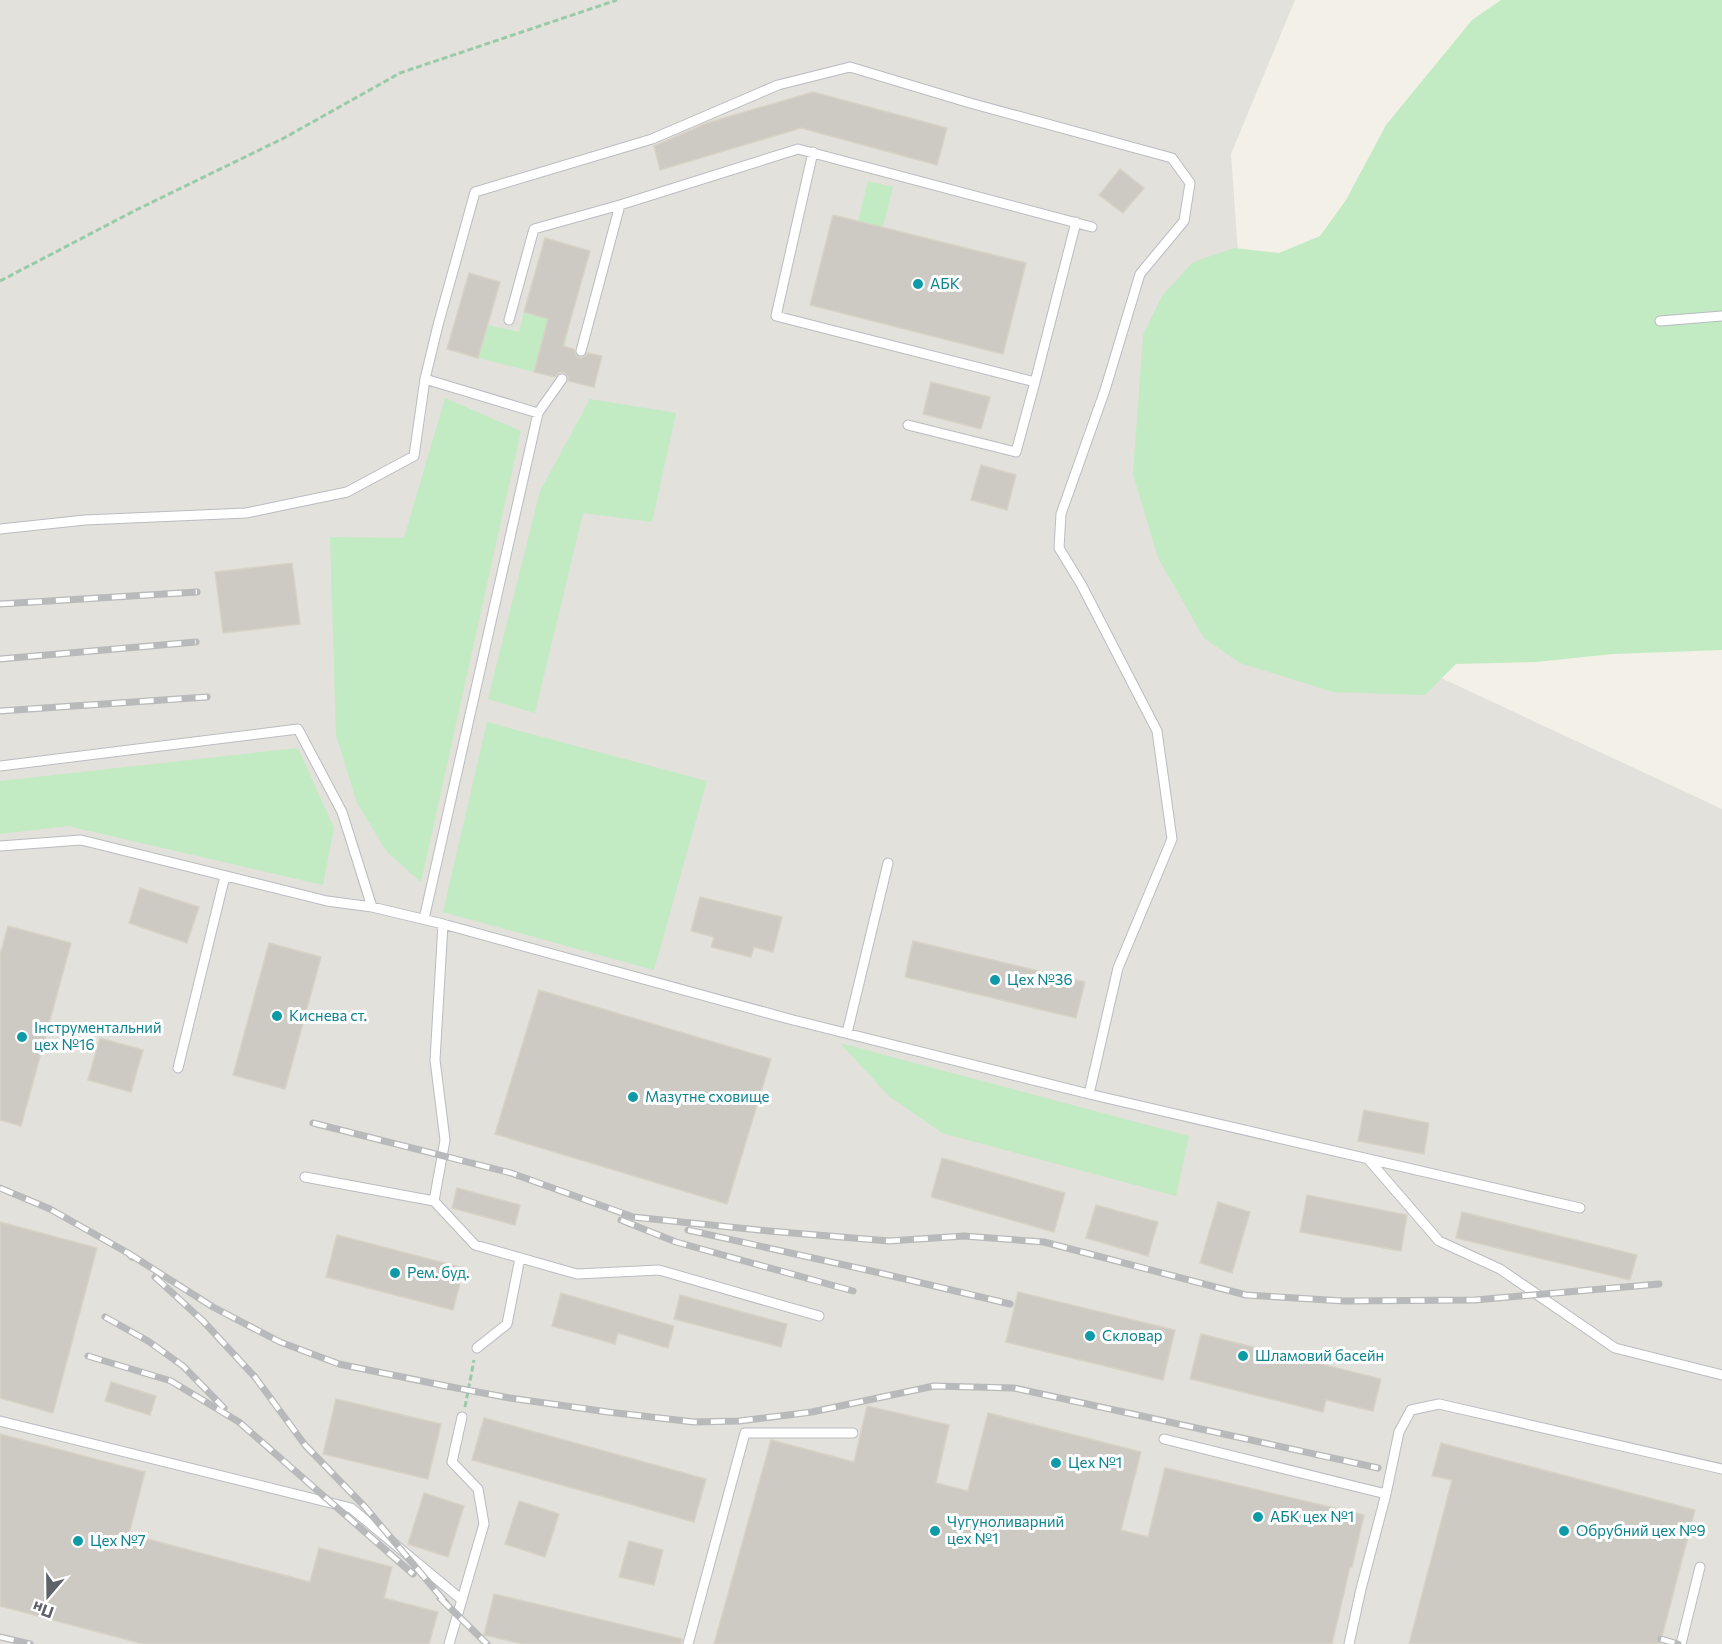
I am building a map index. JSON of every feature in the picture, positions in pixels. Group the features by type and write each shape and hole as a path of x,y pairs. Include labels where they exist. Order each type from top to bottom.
{"lane":[{"path":"0,529 85,520 246,513 347,492 414,456 425,379 475,192 652,139 778,85 850,68 1172,159 1190,183 1184,221 1140,274 1105,390 1061,514 1059,548 1081,584 1157,731 1172,839 1118,968 1089,1094"},
{"path":"509,320 534,229 620,205 798,148 1092,227"},
{"path":"813,153 776,316 1035,382"},
{"path":"582,351 620,205"},
{"path":"908,424 1016,452 1076,222"},
{"path":"1660,321 1722,316"},
{"path":"425,379 538,413"},
{"path":"424,919 538,413 562,379"},
{"path":"0,766 298,729 342,812 372,907"},
{"path":"0,846 81,840 327,901 372,907 424,919 847,1033 1089,1094 1580,1208"},
{"path":"847,1033 888,863"},
{"path":"178,1068 225,876"},
{"path":"434,1202 445,1140 435,1060 442,924"},
{"path":"1368,1159 1439,1241 1500,1269 1615,1348 1722,1375"},
{"path":"305,1177 434,1202 475,1245 577,1274 659,1270 819,1316"},
{"path":"477,1348 507,1324 520,1258"},
{"path":"1349,1644 1399,1432 1411,1410 1439,1404 1722,1469"},
{"path":"449,1644 484,1524 478,1490 452,1462 462,1417"},
{"path":"0,1421 351,1508 462,1600"},
{"path":"688,1644 745,1433 853,1433"},
{"path":"1164,1439 1386,1494"},
{"path":"1681,1644 1700,1568"}],"path":[{"path":"0,281 134,211 284,138 400,73 617,0"},
{"path":"462,1417 477,1348"}],"shaded area":[{"path":"0,0 1295,0 1231,154 1254,477 1409,663 1722,809 1722,1644 0,1644"}],"green space":[{"path":"1501,0 1722,0 1722,650 1613,654 1536,662 1456,664 1425,695 1333,692 1240,663 1204,638 1158,558 1133,474 1143,335 1162,296 1193,262 1235,248 1279,253 1320,236 1346,200 1386,125 1472,20"},
{"path":"868,181 893,187 883,227 858,221"},
{"path":"524,312 569,325 565,347 534,372 478,358 488,325 519,332"},
{"path":"445,398 521,431 421,882 387,852 357,803 336,735 330,537 404,538"},
{"path":"590,399 676,413 652,522 583,513 535,713 488,699 540,491"},
{"path":"487,722 707,781 654,970 443,912"},
{"path":"298,748 334,828 323,885 68,826 0,834 0,781"},
{"path":"840,1043 1189,1136 1176,1196 942,1133 890,1097"}],"building":[{"path":"813,92 947,128 937,165 801,128 660,170 654,146 707,123"},
{"path":"1120,169 1144,188 1123,213 1099,195"},
{"name":"АБК","path":"833,215 1026,263 1003,354 810,305"},
{"path":"545,238 590,251 563,346 574,349 580,358 588,353 602,356 594,387 568,381 568,376 563,372 555,377 534,372 548,319 524,312"},
{"path":"469,273 500,282 478,358 447,349"},
{"path":"931,382 990,397 981,429 923,414"},
{"path":"981,465 1016,475 1007,510 971,500"},
{"path":"292,563 300,624 223,633 215,572"},
{"path":"140,888 199,907 187,943 129,923"},
{"path":"700,897 782,917 773,952 754,947 751,957 711,947 714,937 691,931"},
{"name":"Інструментальний цех №16","path":"8,926 71,943 21,1126 0,1120 0,955"},
{"name":"Цех №36","path":"913,941 1085,982 1076,1018 905,977"},
{"name":"Киснева ст.","path":"269,943 321,957 285,1089 233,1075"},
{"name":"Мазутне сховище","path":"539,990 771,1059 727,1204 495,1134"},
{"path":"100,1038 143,1050 131,1092 88,1080"},
{"path":"1364,1110 1429,1123 1424,1154 1358,1141"},
{"path":"942,1158 1065,1193 1054,1232 931,1197"},
{"path":"457,1188 520,1205 515,1225 452,1208"},
{"path":"1307,1195 1407,1215 1401,1251 1300,1232"},
{"path":"1218,1202 1250,1212 1232,1273 1200,1263"},
{"path":"1096,1205 1158,1222 1148,1256 1086,1238"},
{"path":"1462,1212 1637,1255 1630,1280 1456,1238"},
{"path":"0,1222 97,1248 53,1413 0,1398"},
{"name":"Рем. буд.","path":"337,1235 464,1268 453,1310 326,1277"},
{"name":"Скловар","path":"1018,1292 1175,1330 1163,1380 1006,1342"},
{"path":"561,1293 674,1326 668,1348 618,1333 615,1344 552,1326"},
{"path":"680,1295 787,1324 781,1347 674,1319"},
{"name":"Шламовий басейн","path":"1201,1334 1381,1379 1373,1411 1326,1400 1323,1412 1190,1379"},
{"path":"111,1382 156,1396 150,1415 105,1401"},
{"path":"336,1399 441,1424 428,1479 323,1454"},
{"name":"Чугуноливарний цех №1","path":"867,1406 949,1425 936,1483 968,1491 988,1413 1141,1452 1121,1530 1148,1537 1165,1468 1364,1515 1332,1644 714,1644 771,1440 854,1462"},
{"path":"484,1418 706,1479 694,1522 472,1460"},
{"name":"Цех №7","path":"0,1434 145,1472 129,1534 310,1582 319,1548 392,1567 384,1598 438,1612 429,1644 143,1644 0,1606"},
{"name":"Обрубний цех №9","path":"1441,1443 1695,1510 1660,1644 1409,1644 1452,1480 1432,1476"},
{"path":"424,1493 464,1506 448,1557 408,1544"},
{"path":"519,1501 559,1514 545,1557 505,1544"},
{"path":"629,1541 663,1550 654,1585 619,1577"},
{"path":"494,1594 682,1639 681,1644 523,1644 484,1635"}],"railway":[{"path":"0,604 197,592"},
{"path":"0,659 196,642"},
{"path":"0,711 207,697"},
{"path":"313,1123 511,1173 633,1217 889,1241 964,1236 1044,1242 1246,1295 1344,1301 1475,1300 1659,1284"},
{"path":"0,1188 50,1209 132,1257"},
{"path":"621,1220 676,1242 853,1291"},
{"path":"688,1230 1010,1304"},
{"path":"128,1253 213,1307 280,1342 339,1364 510,1398 694,1422 739,1421 812,1412 934,1386 1014,1388 1378,1468"},
{"path":"155,1277 203,1321 255,1377 305,1445 365,1507 446,1603"},
{"path":"105,1317 148,1341 183,1366 224,1408"},
{"path":"88,1356 171,1381 239,1422 413,1574"},
{"path":"440,1598 487,1644"},
{"path":"0,1637 30,1644"},
{"path":"1661,1639 1678,1644"}],"place":[{"name":"АБК","path":"918,284"},
{"name":"Цех №36","path":"995,980"},
{"name":"Киснева ст.","path":"277,1016"},
{"name":"Інструментальний цех №16","path":"22,1037"},
{"name":"Мазутне сховище","path":"633,1097"},
{"name":"Рем. буд.","path":"395,1273"},
{"name":"Скловар","path":"1090,1336"},
{"name":"Шламовий басейн","path":"1243,1356"},
{"name":"Цех №1","path":"1056,1463"},
{"name":"АБК цех №1","path":"1258,1517"},
{"name":"Чугуноливарний цех №1","path":"935,1531"},
{"name":"Обрубний цех №9","path":"1564,1531"},
{"name":"Цех №7","path":"78,1541"}]}
